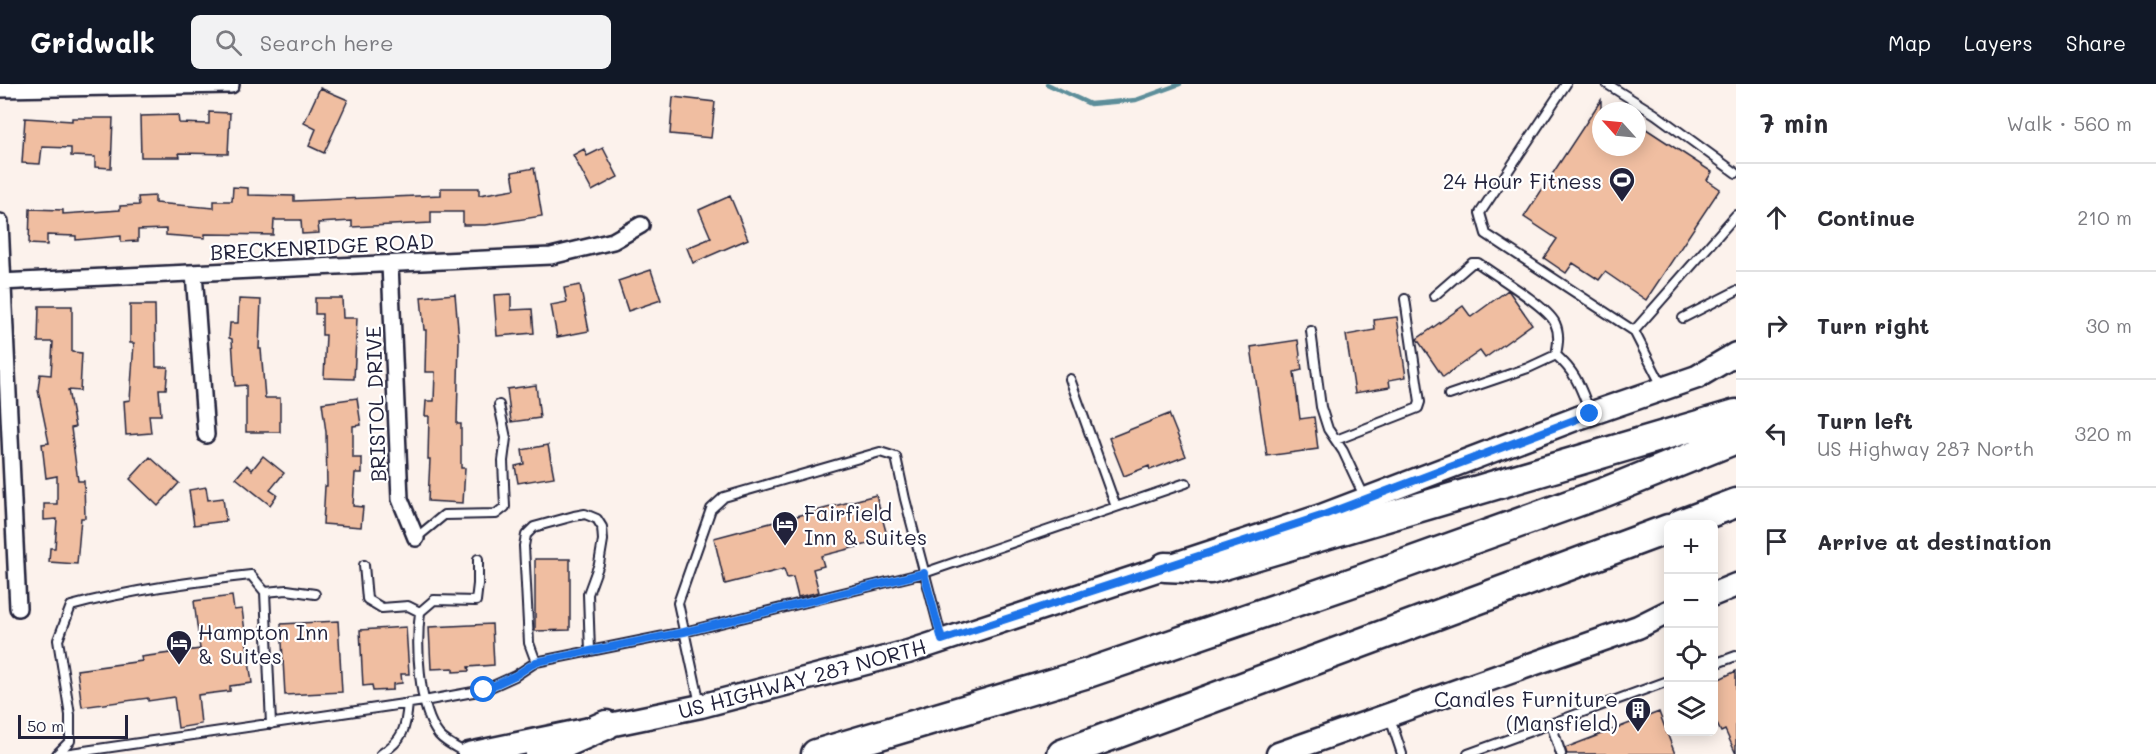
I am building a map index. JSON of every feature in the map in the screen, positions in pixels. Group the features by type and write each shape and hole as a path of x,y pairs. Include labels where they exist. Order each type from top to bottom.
{"highway":[{"path":"1164,567 1210,569 1736,414"},
{"path":"816,754 1099,669 1605,492 1736,439"},
{"path":"1693,520 1736,503"},
{"path":"1062,754 1664,530"},
{"path":"540,754 606,725"}],"main road":[{"name":"US HIGHWAY 287 NORTH","path":"468,754 701,706 908,652 1366,499 1590,414 1696,377 1736,354"},
{"path":"1718,592 1736,585"},
{"path":"1278,754 1627,632 1664,614"}],"street":[{"path":"0,89 231,85"},
{"path":"0,222 18,608"},
{"name":"BRECKENRIDGE ROAD","path":"1,282 550,256 613,241 641,225"},
{"name":"BRISTOL DRIVE","path":"390,264 400,498 416,538"},
{"path":"194,273 206,435"}],"lane":[{"path":"1566,84 1480,213 1486,234 1634,331 1664,388"},
{"path":"1607,84 1655,114 1736,173"},
{"path":"1634,331 1736,215"},
{"path":"1434,296 1472,263 1478,263 1549,314 1558,330 1556,355"},
{"path":"1683,318 1736,291"},
{"path":"1336,440 1418,408 1420,402 1404,299"},
{"path":"1311,331 1321,407 1328,429 1343,451 1366,499"},
{"path":"1449,395 1528,368 1556,355"},
{"path":"1556,355 1569,366 1576,377 1590,414"},
{"path":"1070,379 1116,507"},
{"path":"416,538 444,515 496,514 505,507 503,461 506,438 499,405"},
{"path":"701,706 678,603 711,509 724,496 880,452 896,457 942,640"},
{"path":"64,754 408,704 484,690 516,675 536,662 684,632 924,573 1186,483"},
{"path":"536,662 530,643 524,546 526,535 534,527 585,514 597,519 602,527 603,540 588,594 590,651"},
{"path":"468,754 440,737 429,720 424,701 418,634 420,612 434,600 476,602 478,559"},
{"path":"364,565 367,599 382,608 408,606 420,612"},
{"path":"57,754 69,741 70,715 58,640 71,606 121,593 250,575 265,592 271,724"},
{"path":"265,592 287,590 315,594"},
{"path":"1718,662 1736,656"},
{"path":"1468,754 1665,682"},
{"path":"381,754 396,744 406,726 408,704"},
{"path":"1389,716 1402,754"},
{"path":"1551,724 1561,754"}],"building":[{"path":"320,88 348,100 324,153 309,146 316,129 304,123"},
{"path":"673,97 715,102 711,138 670,134"},
{"path":"209,112 230,113 228,154 179,153 180,157 141,157 140,116 178,115 179,123 209,124"},
{"name":"24 Hour Fitness","path":"1592,114 1592,156 1646,156 1646,129 1712,172 1707,180 1720,189 1646,300 1605,272 1599,280 1573,263 1566,273 1544,258 1557,239 1524,217"},
{"path":"25,118 72,121 72,118 113,118 111,168 95,167 95,157 71,156 71,148 42,147 40,164 22,163"},
{"path":"603,148 618,177 592,191 573,155 584,149 587,156"},
{"path":"534,168 542,216 486,225 463,225 463,212 431,212 431,223 352,227 352,221 318,223 319,233 302,234 301,220 274,220 273,235 205,234 205,238 166,235 166,229 138,230 138,241 121,242 121,236 76,240 76,236 47,235 47,245 29,244 30,209 63,210 63,214 120,210 120,206 139,205 138,197 155,196 155,203 214,208 214,201 232,201 233,187 248,188 248,195 294,196 294,201 441,195 441,188 479,188 479,195 515,189 512,172"},
{"path":"730,196 748,239 693,263 687,248 711,238 699,210"},
{"path":"651,270 661,300 628,311 618,281"},
{"path":"580,285 589,331 557,337 551,305 567,302 564,288"},
{"path":"1508,290 1532,324 1485,358 1480,351 1443,377 1417,339 1463,306 1471,317"},
{"path":"455,294 459,340 457,424 461,424 461,468 465,468 463,503 428,501 429,416 425,416 426,401 434,401 435,372 425,372 426,330 424,330 421,297"},
{"path":"511,294 511,310 532,309 534,333 497,336 494,295"},
{"path":"315,298 342,298 343,318 357,318 354,379 324,378 326,335 322,335 322,314 315,314"},
{"path":"239,299 261,300 259,349 261,349 265,398 280,398 280,432 246,432 246,385 235,386 232,339 229,338 230,323 238,323"},
{"path":"130,305 155,305 156,367 168,367 166,389 159,389 161,415 149,415 151,433 126,435 124,401 130,400 134,343 130,343"},
{"path":"39,306 72,306 72,352 82,353 80,391 68,390 75,427 71,428 78,481 84,481 85,518 81,518 77,564 49,562 50,548 55,548 57,519 44,520 44,504 57,504 57,476 46,478 42,444 49,443 38,390 40,374 51,375 53,342 38,342"},
{"path":"1397,317 1406,377 1389,380 1390,387 1355,393 1346,335 1375,330 1374,320"},
{"path":"1298,340 1302,370 1294,372 1300,419 1314,417 1318,449 1267,456 1251,347"},
{"path":"536,385 540,418 511,422 507,389"},
{"path":"357,398 361,425 353,426 353,458 362,458 362,473 355,473 353,506 363,507 361,527 323,524 325,486 327,486 326,432 322,403"},
{"path":"1169,414 1186,456 1150,470 1149,466 1124,476 1109,438"},
{"path":"548,445 554,477 518,483 515,466 524,464 522,450"},
{"path":"263,456 284,473 270,490 277,495 270,505 236,478 247,465 252,470"},
{"path":"150,457 179,483 158,506 130,479"},
{"path":"206,487 208,500 223,498 226,521 194,525 189,490"},
{"name":"Fairfield Inn & Suites","path":"876,495 888,539 821,556 824,566 813,569 819,592 798,597 793,577 787,578 784,569 725,584 714,538"},
{"path":"535,559 570,559 570,630 535,631"},
{"name":"Hampton Inn & Suites","path":"232,596 234,610 242,609 252,683 230,686 230,691 198,695 201,724 178,728 174,697 148,701 148,698 82,707 77,670 142,661 141,657 200,649 194,601"},
{"path":"338,621 342,692 285,695 281,624"},
{"path":"492,624 494,665 468,667 469,671 453,672 453,668 431,669 429,627"},
{"path":"406,627 409,674 401,674 402,683 393,684 393,690 373,691 372,685 363,686 360,630"},
{"path":"1736,671 1736,754 1725,730 1721,732 1718,726 1718,680"},
{"name":"Canales Furniture (Mansfield)","path":"1659,712 1664,725 1664,736 1668,736 1675,754 1567,754 1565,748"}],"waterway":[{"path":"1047,84 1090,104 1136,100 1180,84"}],"place":[{"name":"24 Hour Fitness","path":"1622,203"},
{"name":"Fairfield Inn & Suites","path":"785,547"},
{"name":"Hampton Inn & Suites","path":"179,666"},
{"name":"Canales Furniture (Mansfield)","path":"1638,733"}],"route":[{"path":"484,690 516,675 536,662 684,632 924,573 942,640 1321,516 1590,414"}]}
